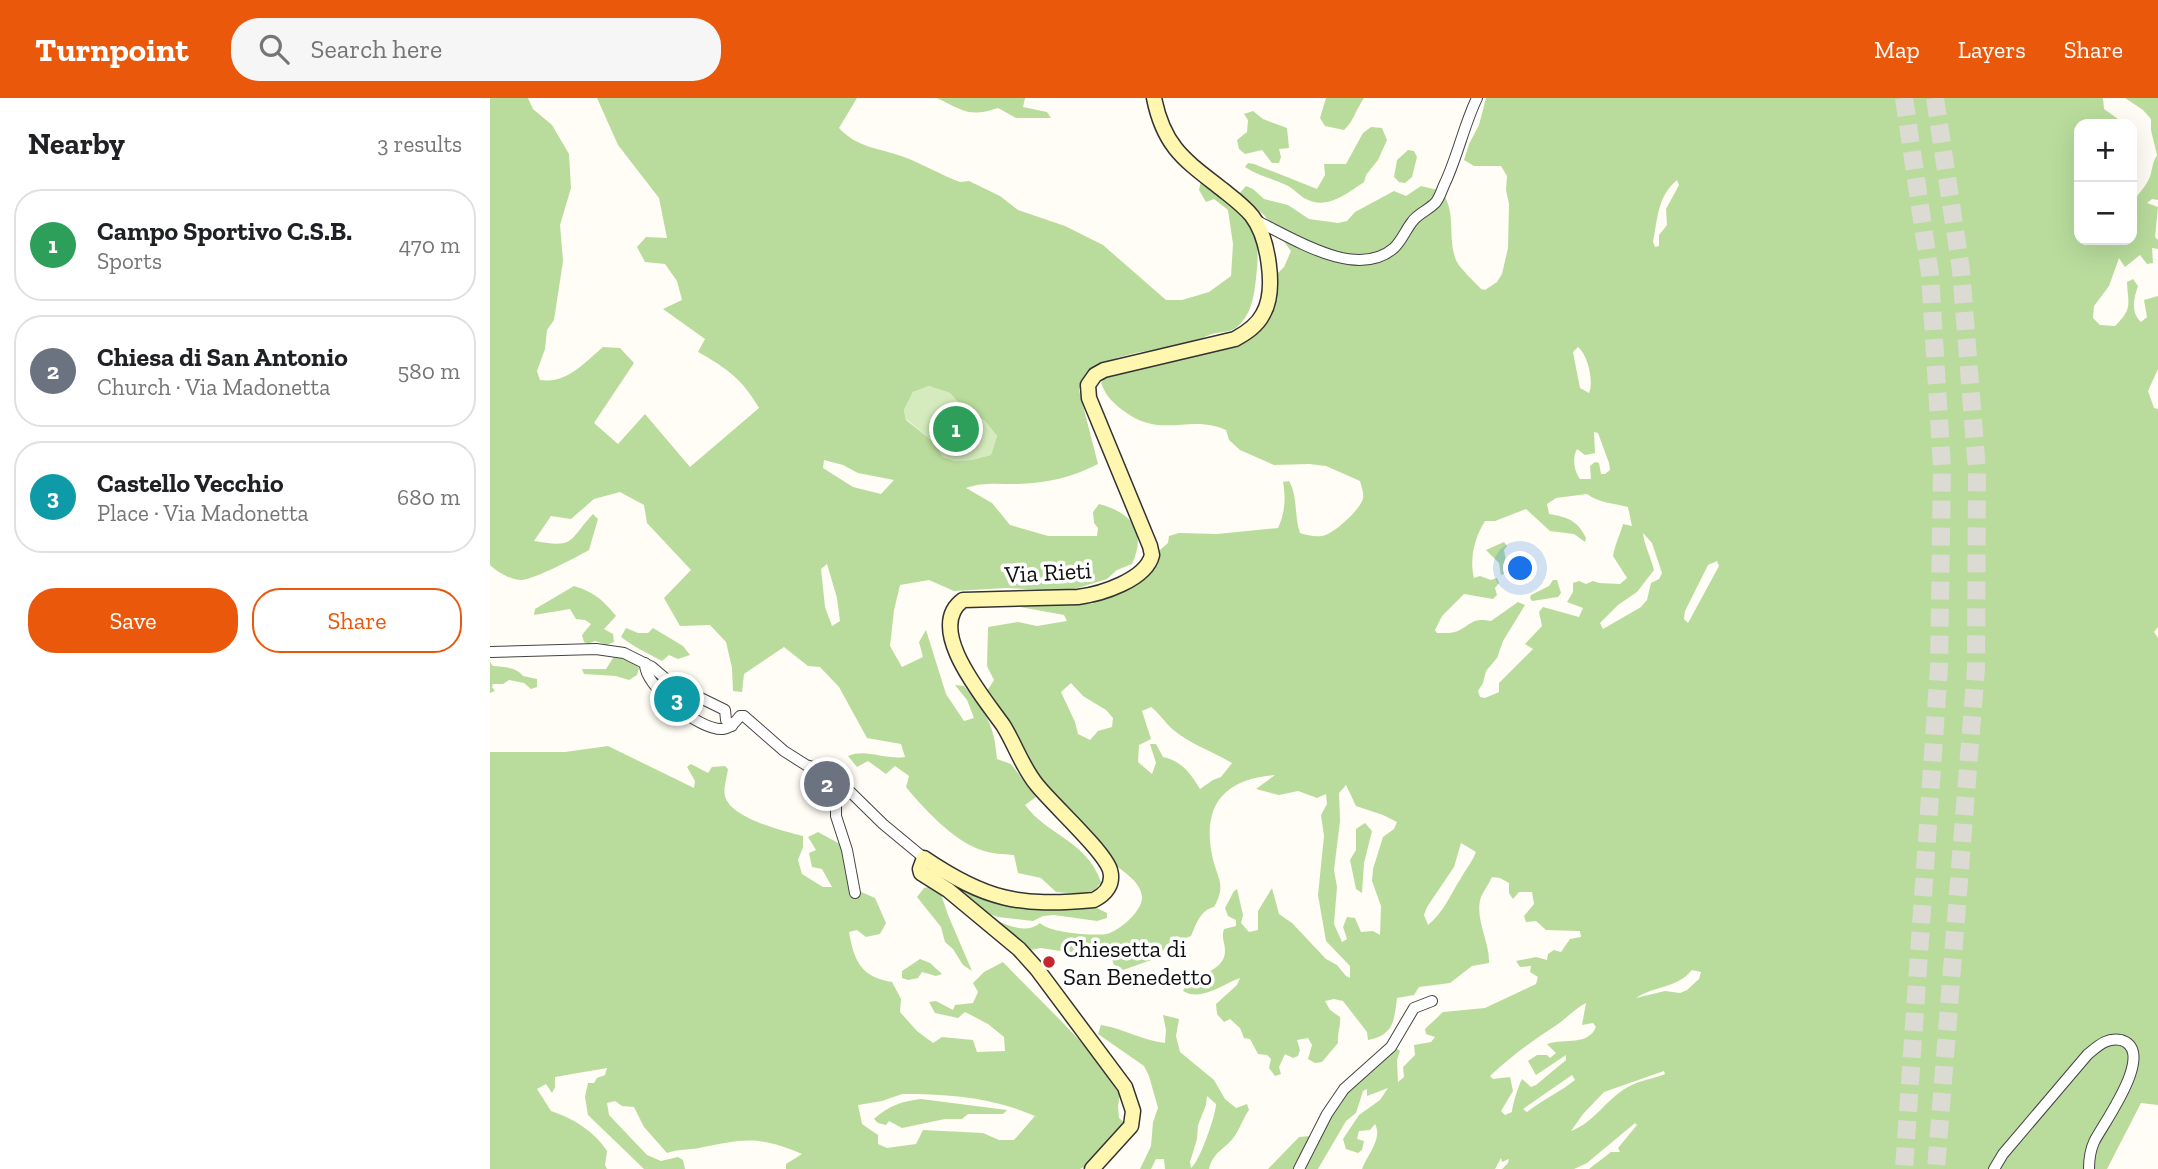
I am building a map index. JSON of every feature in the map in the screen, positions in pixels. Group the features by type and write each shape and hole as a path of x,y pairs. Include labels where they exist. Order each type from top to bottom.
{"street":[{"name":"Via Rieti","path":"924,858 968,886 1009,900 1094,900 1107,891 1111,878 1106,860 1035,783 1004,727 971,681 951,633 951,613 964,600 976,598 1095,595 1144,572 1152,555 1150,546 1089,398 1088,385 1095,375 1104,370 1235,339 1253,327 1262,316 1269,294 1268,257 1255,220 1240,204 1176,151 1161,127 1154,98"},
{"path":"1255,220 1318,252 1355,260 1383,255 1394,248 1405,235 1413,219 1424,214 1437,201 1477,98"},
{"path":"490,652 596,649 624,653 645,663 672,684 725,710 726,720 732,726"},
{"path":"645,663 645,671 662,693 684,713 706,726 719,729 732,726 740,716 744,716 784,751 806,765 830,772 924,858 921,873 948,890 1019,949 1037,969 1125,1087 1133,1111 1131,1126 1092,1168"},
{"path":"848,790 836,803 836,817 847,850 855,893"},
{"path":"1298,1169 1327,1114 1344,1090 1391,1047 1414,1008 1432,1001"},
{"path":"1994,1169 2003,1154 2088,1054 2101,1043 2119,1039 2127,1042 2133,1050 2135,1073 2093,1144 2089,1169"}],"green space":[{"path":"490,98 528,98 533,109 552,125 569,154 571,188 560,225 563,261 554,320 547,330 545,349 537,371 540,380 567,376 603,347 620,348 634,363 594,423 618,444 645,414 690,467 759,408 747,389 733,376 698,352 705,339 663,309 682,300 677,281 665,264 645,262 637,247 646,237 667,238 659,198 618,145 597,98 857,98 839,128 853,140 911,160 960,182 969,181 1000,196 1018,210 1065,226 1103,245 1166,300 1182,300 1209,292 1231,276 1233,244 1228,210 1214,199 1206,202 1199,190 1201,180 1236,207 1251,225 1258,251 1253,300 1247,315 1237,327 1187,344 1125,356 1097,368 1086,377 1079,390 1098,464 1048,481 984,484 966,488 992,503 1010,525 1048,536 1097,536 1098,528 1094,523 1093,512 1099,504 1111,508 1128,518 1137,533 1138,542 1132,564 1117,570 1107,579 1068,591 1006,588 954,591 929,580 900,585 894,610 890,646 902,667 923,657 919,642 926,630 946,694 964,721 974,718 967,700 955,685 964,686 972,696 991,727 997,759 1011,764 1036,797 1025,805 1044,824 1086,857 1101,882 1095,890 1080,894 1056,892 1041,878 1018,873 1014,855 993,853 971,846 940,823 906,787 909,776 895,766 886,774 868,761 857,767 848,756 862,753 905,757 901,744 867,738 839,687 820,667 808,666 784,647 744,674 742,692 733,691 732,668 726,642 710,625 680,626 664,598 691,570 647,523 644,505 620,492 594,499 571,519 551,516 534,541 557,544 569,541 593,514 598,519 589,550 545,572 521,580 504,575 490,565","holes":["929,386 950,393 963,408 985,421 997,436 991,455 955,461 943,457 935,443 906,420 904,410 913,392","824,460 843,465 858,473 894,480 881,494 853,487 823,468","827,564 837,598 840,621 832,626 825,607 821,569"]},
{"path":"937,98 1025,98 1023,107 1047,112 1051,118 1016,118 998,108 980,112 966,111"},
{"path":"1326,98 1364,98 1344,130 1325,126 1320,118"},
{"path":"1486,98 2103,98 2104,109 2118,119 2074,119 2074,245 2137,245 2137,196 2150,177 2157,155 2151,119 2125,98 2158,98 2158,200 2152,199 2147,203 2158,207 2155,237 2158,240 2158,249 2152,248 2153,263 2147,264 2140,255 2125,267 2119,258 2109,286 2094,306 2093,318 2100,325 2115,326 2127,310 2127,282 2133,279 2138,286 2134,309 2141,322 2147,317 2144,300 2158,296 2158,369 2148,391 2154,408 2158,409 2158,627 2154,632 2158,638 2158,1105 2141,1103 2107,1169 1589,1169 1611,1152 1620,1152 1618,1148 1637,1125 1635,1123 1587,1163 1574,1169 1502,1169 1509,1159 1502,1162 1501,1158 1495,1169 1362,1169 1376,1141 1375,1124 1370,1130 1359,1131 1357,1139 1364,1141 1362,1150 1358,1153 1346,1149 1343,1139 1359,1115 1380,1100 1388,1088 1367,1096 1367,1089 1363,1091 1356,1113 1346,1121 1318,1169 1268,1169 1299,1137 1310,1136 1340,1095 1348,1079 1395,1047 1400,1051 1397,1060 1398,1082 1404,1077 1403,1067 1415,1055 1414,1045 1431,1042 1435,1037 1426,1034 1425,1029 1443,1012 1485,1008 1536,984 1538,977 1530,972 1531,966 1520,967 1516,961 1536,957 1547,960 1548,954 1554,950 1561,952 1570,939 1581,937 1580,931 1546,930 1536,921 1526,922 1524,916 1534,904 1532,892 1519,892 1513,899 1509,893 1509,883 1492,877 1479,905 1489,963 1472,966 1450,983 1419,987 1414,995 1397,998 1391,1026 1377,1038 1368,1040 1367,1032 1343,1001 1325,1001 1330,1010 1340,1017 1338,1043 1322,1062 1315,1063 1308,1059 1312,1045 1308,1038 1297,1040 1300,1050 1298,1056 1293,1058 1285,1054 1279,1067 1281,1074 1275,1076 1269,1068 1271,1059 1267,1055 1258,1054 1250,1039 1244,1038 1240,1028 1230,1019 1224,1022 1217,1014 1216,1004 1237,985 1240,978 1204,993 1190,994 1183,991 1187,982 1210,971 1224,958 1224,929 1236,926 1236,920 1228,916 1225,908 1237,889 1243,915 1241,923 1249,932 1258,930 1258,911 1272,888 1279,914 1350,978 1350,966 1326,941 1318,895 1324,836 1321,815 1327,804 1326,794 1317,798 1298,791 1279,795 1256,789 1275,775 1243,782 1221,797 1214,808 1210,837 1220,881 1218,899 1214,907 1202,915 1191,936 1168,945 1157,958 1123,970 1114,965 1112,959 1069,956 1066,952 1041,948 1030,950 1022,948 992,921 994,919 1017,928 1029,928 1040,923 1062,931 1107,934 1129,920 1139,908 1142,897 1134,880 1108,858 1060,803 988,703 987,691 994,680 987,666 988,627 1018,622 1037,626 1067,621 1064,615 1014,606 1009,602 1092,604 1152,569 1159,558 1160,550 1168,543 1169,536 1179,533 1217,534 1278,528 1284,505 1283,482 1289,481 1292,487 1300,533 1308,535 1322,536 1333,531 1352,514 1363,498 1360,481 1326,466 1274,465 1240,450 1229,440 1226,430 1199,424 1162,425 1135,418 1111,400 1101,383 1107,376 1265,322 1274,305 1278,273 1284,267 1291,251 1264,215 1239,194 1246,186 1264,199 1288,205 1309,219 1338,223 1347,221 1355,212 1394,191 1406,196 1421,186 1442,191 1451,217 1453,251 1458,263 1481,289 1485,290 1497,282 1502,274 1508,248 1507,176 1501,166 1474,166 1464,160 1479,125","holes":["1677,180 1679,185 1666,209 1667,225 1659,235 1659,246 1655,247 1653,242 1658,216 1670,187","1578,347 1585,356 1591,382 1589,393 1580,388 1573,352","1594,432 1598,433 1610,470 1601,474 1599,463 1595,462 1590,466 1591,479 1580,479 1574,464 1577,449 1585,455 1595,453","1587,494 1601,501 1628,507 1632,526 1623,524 1613,556 1627,578 1620,584 1593,581 1586,584 1579,581 1573,583 1573,592 1567,602 1583,608 1579,617 1543,607 1539,612 1542,626 1525,644 1533,649 1499,683 1499,692 1485,698 1480,697 1478,691 1486,671 1497,658 1503,641 1525,605 1518,602 1491,621 1477,620 1455,632 1437,633 1435,630 1442,616 1464,594 1493,599 1497,595 1497,578 1474,578 1474,548 1485,521 1495,521 1526,509 1550,531 1574,534 1585,542 1586,538 1576,524 1567,518 1549,514 1547,504 1556,498","1643,533 1652,543 1662,573 1659,579 1651,583 1647,600 1641,607 1603,629 1600,623 1618,605 1637,592 1654,570","1717,561 1719,566 1688,623 1684,619 1685,611 1708,565","1071,683 1083,696 1106,710 1113,718 1112,727 1098,731 1090,740 1078,734 1061,692","1151,707 1178,734 1232,763 1221,777 1200,789 1185,769 1163,757 1156,744 1150,744 1156,763 1152,774 1138,762 1139,745 1151,739 1142,711","1346,785 1356,806 1397,822 1394,829 1383,837 1373,869 1372,881 1381,906 1380,935 1373,931 1361,932 1355,918 1347,917 1343,927 1347,939 1342,942 1334,924 1337,887 1334,870 1340,821 1339,793","1461,843 1476,852 1446,903 1428,925 1424,915 1454,867","1692,970 1701,972 1699,979 1680,993 1665,991 1636,998 1679,981","1586,1003 1582,1025 1593,1023 1596,1027 1592,1033 1582,1039 1547,1044 1556,1053 1550,1058 1547,1055 1537,1055 1528,1061 1536,1075 1566,1055 1566,1060 1536,1085 1531,1087 1522,1079 1512,1112 1505,1115 1501,1111 1513,1091 1510,1077 1493,1079 1490,1076","1664,1071 1665,1074 1620,1092 1587,1122 1571,1131 1604,1092","1572,1075 1575,1080 1527,1112 1523,1109"]},
{"path":"1253,111 1263,119 1287,128 1289,148 1279,149 1279,163 1272,163 1262,150 1245,154 1239,149 1237,140 1247,132 1248,120 1244,114"},
{"path":"1371,127 1382,128 1387,140 1378,160 1364,182 1328,202 1312,202 1289,186 1245,167 1248,163 1254,164 1317,189 1325,175 1324,164 1346,164 1363,133"},
{"path":"1408,150 1414,151 1417,157 1412,177 1405,183 1399,182 1394,177 1397,160"},
{"path":"929,386 950,393 963,408 985,421 997,436 991,455 955,461 943,457 935,443 906,419 904,410 913,392"},
{"path":"947,404 983,433 965,454 930,425"},
{"path":"1504,542 1507,546 1504,550 1509,569 1501,575 1499,563 1486,550"},
{"path":"1553,580 1557,580 1561,593 1558,597 1532,601 1531,595 1549,586"},
{"path":"574,586 598,597 616,616 604,629 613,634 614,642 607,645 595,641 588,644 584,642 582,635 591,624 576,619 570,609 534,615 535,609"},
{"path":"626,628 638,633 648,633 653,628 683,646 690,655 678,659 669,655 662,661 621,637"},
{"path":"621,656 631,660 639,668 637,675 629,680 616,676 584,674 582,669 606,669 613,658"},
{"path":"490,662 493,666 510,668 523,676 537,679 537,687 531,689 524,683 509,680 503,684 493,684 495,691 490,693"},
{"path":"608,746 694,788 695,781 687,767 691,764 708,773 712,767 725,766 728,769 725,796 729,804 736,811 758,822 803,836 803,847 798,860 802,874 823,887 832,887 822,869 812,867 809,853 816,850 808,837 818,832 840,844 859,891 875,898 886,923 880,934 866,937 857,930 849,932 853,951 866,972 892,982 901,999 900,1012 917,1031 933,1043 942,1037 973,1040 977,1052 1005,1051 1004,1037 988,1024 965,1012 958,1018 935,1013 929,1002 936,1001 953,1010 955,1005 973,1003 978,992 973,983 984,972 1003,962 1094,1057 1120,1093 1119,1118 1126,1124 1092,1163 1080,1169 786,1169 786,1164 802,1154 762,1141 727,1142 667,1153 644,1127 634,1107 622,1106 615,1101 607,1103 609,1115 647,1155 661,1161 678,1157 683,1160 685,1169 644,1169 588,1115 585,1097 588,1083 594,1083 597,1078 605,1075 607,1068 555,1077 552,1093 546,1084 537,1089 551,1111 567,1117 596,1137 607,1151 607,1169 490,1169 490,752 565,752","holes":["902,1094 953,1096 986,1101 1035,1116 1014,1140 999,1140 983,1133 923,1130 916,1144 887,1148 878,1144 878,1135 862,1124 858,1105"]},
{"path":"1365,823 1372,831 1364,863 1362,893 1356,889 1350,860 1356,850 1356,829"},
{"path":"948,882 1080,908 1095,907 1107,913 1107,918 1097,921 1054,915 1033,921 998,917 984,912"},
{"path":"924,888 939,888 972,971 963,965 945,942 941,927 917,897"},
{"path":"920,959 930,963 942,974 936,976 922,972 918,978 902,978 902,971"},
{"path":"1163,1015 1179,1019 1176,1036 1180,1052 1214,1080 1225,1099 1236,1108 1247,1104 1249,1110 1234,1137 1216,1155 1209,1169 1165,1169 1164,1159 1156,1159 1151,1169 1140,1169 1151,1146 1153,1122 1158,1108 1149,1076 1144,1066 1098,1034 1101,1025 1165,1043","holes":["1207,1096 1216,1104 1206,1138 1191,1168 1198,1125"]},
{"path":"921,1099 1007,1110 1003,1114 968,1114 962,1119 945,1119 902,1128 889,1121 886,1125 874,1119 896,1105"}],"tunnel":[{"path":"1904,98 1930,274 1942,468 1939,667 1904,1169"},
{"path":"1935,98 1961,270 1977,470 1976,668 1936,1169"}],"place":[{"name":"Campo Sportivo C.S.B.","path":"956,429"},
{"name":"Castello Vecchio","path":"677,699"},
{"name":"Chiesa di San Antonio","path":"827,784"},
{"name":"Chiesetta di San Benedetto","path":"1049,962"}]}
